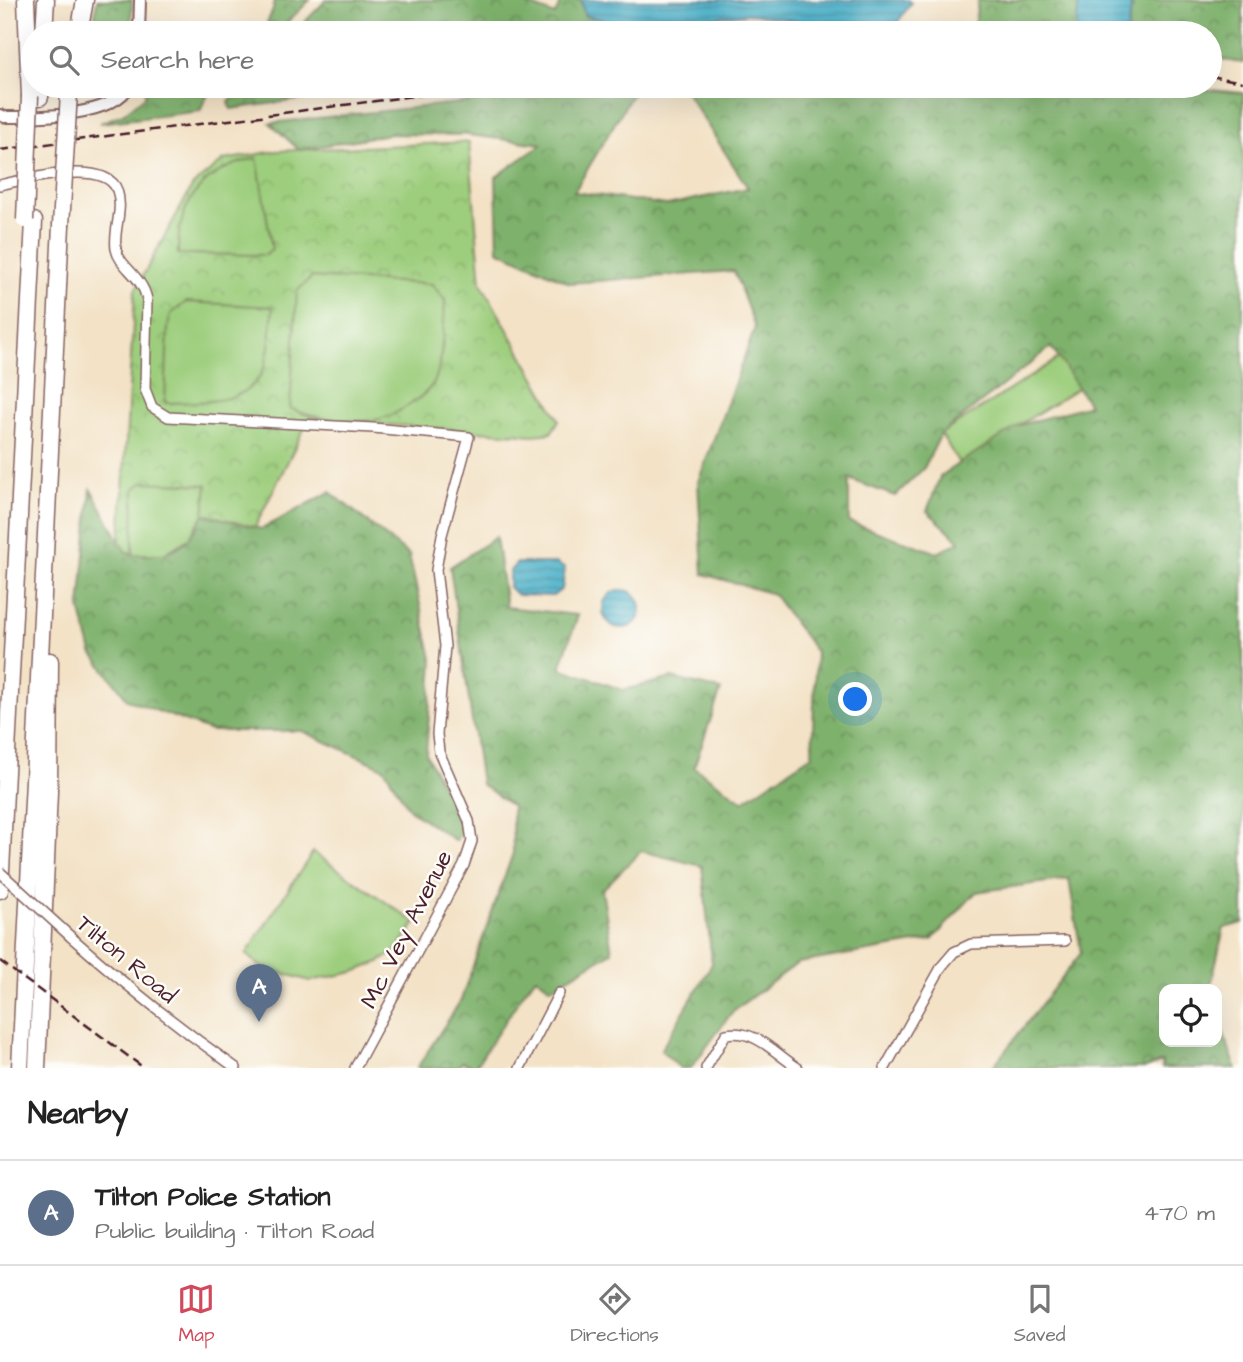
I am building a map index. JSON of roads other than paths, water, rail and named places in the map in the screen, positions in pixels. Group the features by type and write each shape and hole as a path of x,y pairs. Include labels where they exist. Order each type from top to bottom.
{"highway":[{"path":"26,0 28,21"},
{"path":"45,21 46,0"},
{"path":"73,21 74,0"},
{"path":"81,21 85,0"},
{"path":"0,890 37,98"},
{"path":"20,1068 69,98"},
{"path":"37,1068 49,792 52,429"},
{"path":"0,680 17,562"},
{"path":"40,1019 48,1068"}],"street":[{"path":"139,21 140,0"},
{"path":"0,115 43,117 110,104 118,98"},
{"name":"Mc Vey Avenue","path":"0,185 85,172 108,179 116,187 120,203 117,249 121,260 138,278 147,299 145,389 152,407 168,417 373,428 469,437 442,535 436,570 444,646 437,734 439,752 468,821 472,841 464,865 355,1068"},
{"name":"Tilton Road","path":"0,872 71,937 168,1019 236,1068"},
{"path":"885,1068 942,966 954,952 971,944 1065,942"},
{"path":"520,1068 559,993"},
{"path":"706,1068 726,1034 739,1032 754,1036 798,1068"}],"water":[{"path":"581,0 909,0 911,3 898,21 797,21 750,14 676,21 612,21 585,16"},
{"path":"1079,0 1130,0 1129,21 1077,21"},
{"path":"517,563 556,563 565,569 562,589 553,596 517,595 509,587 509,572"},
{"path":"622,590 635,596 641,609 635,622 622,628 609,622 603,609 609,596"}],"railway":[{"path":"1222,78 1243,82"},
{"path":"0,150 398,98"},
{"path":"0,961 144,1068"}],"place":[{"name":"Tilton Police Station","path":"259,1022"}]}
